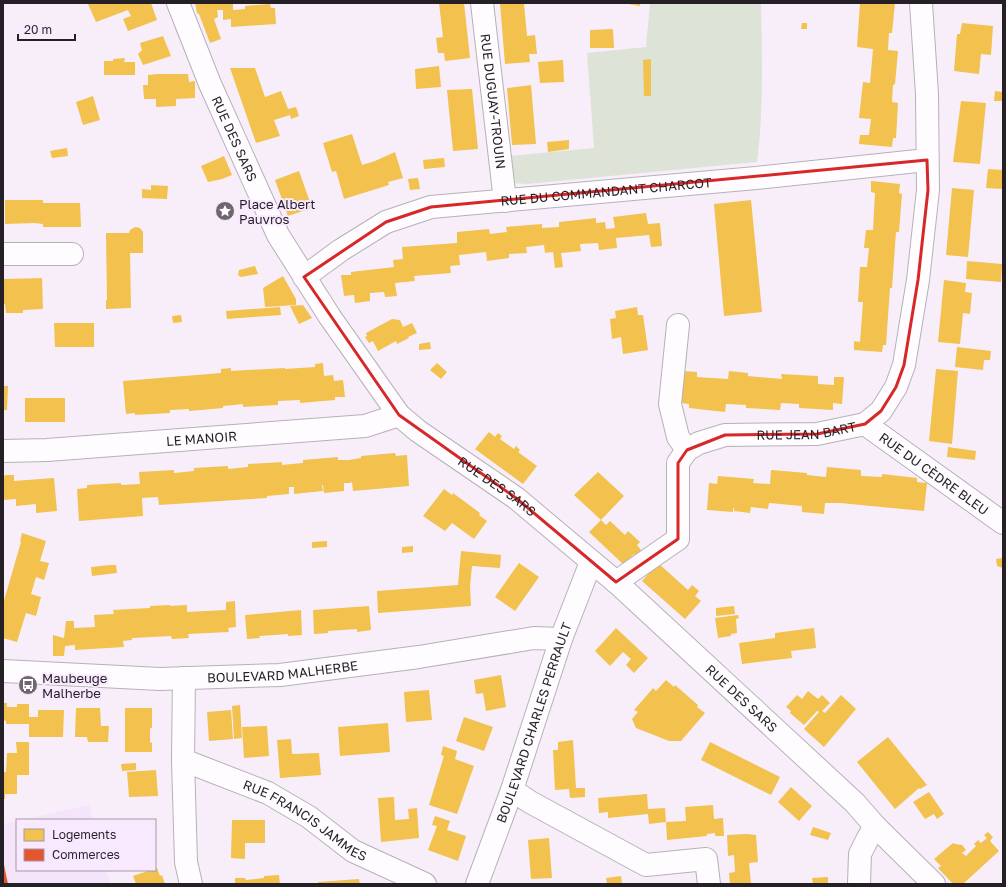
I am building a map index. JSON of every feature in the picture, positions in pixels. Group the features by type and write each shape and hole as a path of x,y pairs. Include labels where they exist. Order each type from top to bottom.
{"street":[{"name":"RUE DES SARS","path":"178,3 210,84 278,235 330,317 399,416 418,431 516,498 616,582 855,803 875,826 934,884"},
{"name":"RUE DUGUAY-TROUIN","path":"482,3 505,201"},
{"name":"RUE JEAN BART","path":"687,450 699,443 725,435 817,434 865,424 881,411 896,387 904,365 918,280 928,190 927,94 921,3"},
{"name":"RUE DU COMMANDANT CHARCOT","path":"304,277 341,250 386,222 431,207 756,178 927,160"},
{"path":"3,254 72,254"},
{"path":"616,582 678,539 678,462 687,450 678,436 670,404 678,325"},
{"name":"LE MANOIR","path":"3,451 47,450 365,426 399,416"},
{"name":"RUE DU CÈDRE BLEU","path":"865,424 1003,523"},
{"name":"BOULEVARD CHARLES PERRAULT","path":"478,884 512,790 561,639 591,562"},
{"name":"BOULEVARD MALHERBE","path":"3,671 160,679 280,675 419,657 534,638 561,639"},
{"path":"184,678 183,760 186,862 191,884"},
{"name":"RUE FRANCIS JAMMES","path":"183,760 268,793 309,817 354,851 425,884"},
{"path":"512,790 647,874 706,859 709,884"},
{"path":"859,884 860,854 875,826"}],"highlighted area":[{"path":"927,160 928,190 918,280 904,365 896,387 881,411 865,424 817,434 725,435 687,450 678,463 678,539 616,582 516,498 399,415 304,277 386,222 431,207"}],"shaded area":[{"path":"650,3 761,3 762,102 757,162 527,184 514,183 510,178 509,156 594,148 587,53 646,47"},
{"path":"89,805 93,819 25,819"},
{"path":"16,821 16,871 106,871 110,884 3,884 3,824"}],"building: Logements":[{"path":"151,3 157,20 128,31 123,19 131,16 128,10 96,22 88,4"},
{"path":"195,3 233,3 233,10 245,9 245,6 270,4 271,8 275,8 276,24 231,27 231,19 223,20 223,10 217,10 218,17 214,19 221,39 210,43 199,14 197,13"},
{"path":"439,3 464,3 470,58 445,61 444,53 438,53 436,38 443,37"},
{"path":"500,3 524,3 527,36 535,35 537,54 529,54 530,62 505,64"},
{"path":"623,3 640,3 640,6"},
{"path":"860,3 895,3 892,33 889,33 888,50 898,51 892,102 898,103 896,138 893,138 892,147 859,144 860,135 869,135 871,119 859,118 863,82 870,83 873,49 857,47"},
{"path":"802,23 807,23 807,29 801,29"},
{"path":"962,23 993,26 991,55 981,54 979,74 954,71 957,34 960,34"},
{"path":"613,29 614,48 590,48 590,30"},
{"path":"163,36 171,56 143,65 138,54 142,50 140,43"},
{"path":"125,58 124,62 135,62 135,75 104,75 104,61 113,61 113,59"},
{"path":"651,59 651,96 644,96 643,60"},
{"path":"563,60 564,82 540,83 538,62"},
{"path":"439,66 441,87 416,89 415,69"},
{"path":"230,68 255,68 265,97 281,91 288,109 296,107 299,116 291,119 290,115 274,120 280,136 256,143"},
{"path":"188,74 189,82 195,81 195,98 176,99 176,106 156,107 156,99 144,99 143,85 148,85 148,75"},
{"path":"531,85 536,144 512,145 507,88"},
{"path":"472,89 478,149 453,151 447,90"},
{"path":"995,91 1003,92 1003,101 994,101"},
{"path":"93,96 100,120 83,125 76,102"},
{"path":"961,101 986,103 980,164 953,162"},
{"path":"352,134 362,165 395,152 403,178 388,182 389,185 344,199 336,171 332,172 323,143"},
{"path":"569,140 569,149 548,152 547,142"},
{"path":"67,148 68,156 52,158 50,151"},
{"path":"224,156 232,175 208,182 201,166"},
{"path":"444,158 445,167 424,169 423,160"},
{"path":"988,169 1003,170 1003,189 986,188"},
{"path":"299,171 312,208 288,216 275,180"},
{"path":"418,178 420,189 410,190 408,179"},
{"path":"871,181 900,184 899,193 902,194 899,232 896,232 892,288 890,288 886,345 883,345 882,352 854,350 854,341 860,342 863,302 858,302 860,267 867,267 869,248 864,248 866,230 873,230 875,193 871,192"},
{"path":"151,185 168,186 167,199 142,198 142,189 151,190"},
{"path":"952,188 974,190 968,257 946,255"},
{"path":"5,200 43,200 43,203 80,203 81,227 43,227 43,224 34,223 5,224"},
{"path":"751,200 762,312 724,316 714,204"},
{"path":"646,213 648,224 660,223 662,246 651,247 649,235 616,238 617,248 599,250 598,243 580,244 581,251 561,253 563,267 555,268 553,252 545,253 544,245 526,247 527,253 509,254 509,258 487,261 486,252 459,255 460,265 450,266 451,273 414,276 415,281 395,283 397,296 385,297 384,292 370,293 370,301 355,303 354,295 344,296 341,275 351,275 351,272 394,267 393,260 403,259 402,247 457,243 457,232 489,229 490,234 507,232 506,227 542,224 542,228 559,227 559,222 596,218 596,223 605,222 606,229 615,228 613,217"},
{"path":"135,227 140,228 143,232 143,253 130,253 131,308 106,309 106,233 129,233 130,230"},
{"path":"967,261 1002,264 1001,282 966,279"},
{"path":"255,266 258,274 241,277 238,275 239,270"},
{"path":"283,276 296,299 296,305 265,307 263,288"},
{"path":"42,278 43,309 23,310 23,313 6,313 5,304 3,304 3,279"},
{"path":"944,280 966,283 965,292 972,293 970,314 963,313 960,344 938,342"},
{"path":"303,305 312,318 299,324 290,306"},
{"path":"280,307 281,315 227,319 226,311"},
{"path":"637,307 638,315 643,315 648,350 623,354 621,337 612,339 610,319 616,318 615,311"},
{"path":"181,315 182,322 173,323 172,316"},
{"path":"392,319 400,320 403,327 412,323 417,333 397,344 396,341 378,351 373,341 369,343 365,337 367,336 366,333"},
{"path":"54,323 94,323 94,347 55,347"},
{"path":"430,342 431,349 419,350 419,344"},
{"path":"957,347 991,351 990,360 984,360 983,370 955,367"},
{"path":"323,363 324,376 333,375 334,381 343,380 345,397 335,397 335,400 300,403 300,400 278,401 278,405 243,407 243,404 223,406 223,408 189,411 189,409 170,410 170,413 135,415 135,413 126,414 123,381 221,373 221,369 231,368 231,371 315,367 315,364"},
{"path":"437,363 447,372 441,379 430,370"},
{"path":"936,369 958,371 952,444 929,441"},
{"path":"683,371 697,372 697,377 728,379 729,371 748,373 748,376 782,379 781,374 818,376 818,384 834,385 834,377 844,377 842,404 833,403 833,410 799,408 799,404 781,403 780,410 746,408 746,405 726,404 725,412 689,408 689,404 681,403"},
{"path":"3,386 8,386 7,410 3,410"},
{"path":"25,398 65,398 65,422 25,422"},
{"path":"489,432 495,437 498,433 502,436 500,439 514,449 516,446 520,450 518,452 537,466 523,484 475,449"},
{"path":"948,447 976,451 975,460 947,457"},
{"path":"395,453 396,456 407,455 409,486 353,491 352,482 344,483 344,491 324,493 322,485 323,491 294,494 294,487 289,487 289,494 267,496 267,498 159,505 158,497 142,498 143,516 79,521 77,489 87,488 87,485 121,483 121,485 140,484 139,472 174,470 174,473 194,471 194,468 228,466 228,469 248,467 248,464 282,462 282,465 303,463 303,460 338,457 338,460 349,460 361,458 361,456"},
{"path":"827,467 861,470 861,476 882,477 882,474 917,478 917,482 927,483 924,511 840,503 825,503 824,514 802,512 802,506 769,503 768,509 751,507 750,513 734,511 734,508 733,512 707,510 709,483 717,484 718,476 754,479 753,483 770,484 771,470 807,473 807,475 826,477"},
{"path":"598,472 624,496 601,520 574,495"},
{"path":"14,475 14,481 54,478 57,511 36,513 36,504 16,506 16,499 3,500 3,476"},
{"path":"444,489 452,495 453,493 480,513 479,515 487,521 474,539 452,523 445,531 423,516"},
{"path":"601,520 606,525 610,521 625,535 628,531 640,542 637,545 641,550 636,556 634,554 624,565 589,532"},
{"path":"22,533 46,541 40,561 49,563 44,580 36,577 31,594 41,597 36,616 26,613 17,642 3,638 3,604 21,542"},
{"path":"327,541 327,547 312,548 312,542"},
{"path":"413,546 413,552 402,553 402,547"},
{"path":"461,551 501,555 500,568 472,566 470,586 471,606 378,613 377,591 458,585"},
{"path":"1003,558 1003,568 997,566 996,559"},
{"path":"519,563 539,577 515,611 495,597"},
{"path":"658,563 688,590 692,585 699,591 695,596 701,601 685,619 642,581"},
{"path":"116,565 117,573 92,576 91,567"},
{"path":"235,601 236,627 228,628 229,632 188,634 189,638 172,639 171,636 132,638 132,640 123,641 124,647 75,650 75,645 65,646 64,656 53,656 53,635 64,638 66,621 74,621 74,628 95,627 94,615 114,614 113,610 150,608 150,606 187,605 187,612 226,610 226,602"},
{"path":"369,606 371,630 357,632 357,629 328,631 328,633 314,634 313,610"},
{"path":"734,606 735,614 716,616 716,608"},
{"path":"301,610 302,635 288,636 288,634 259,636 260,638 247,639 245,615"},
{"path":"738,615 739,618 736,619 737,633 731,634 731,636 718,638 715,618"},
{"path":"616,628 648,658 634,673 626,665 631,659 623,652 610,666 595,651"},
{"path":"814,628 816,648 791,651 792,658 742,664 739,643 775,638 775,633"},
{"path":"501,675 506,707 486,711 483,693 476,694 474,680"},
{"path":"666,680 674,687 675,685 705,713 681,741 669,741 636,728 632,719 638,712 634,710 653,688 656,691"},
{"path":"429,690 432,720 406,722 404,692"},
{"path":"808,691 818,699 822,695 830,703 822,711 825,713 841,695 856,709 824,747 804,729 819,712 817,711 804,725 790,713 791,711 786,707 797,695 802,699"},
{"path":"3,703 7,703 7,707 17,707 17,704 29,704 29,717 38,717 38,710 64,710 63,737 29,737 29,724 6,724 6,721 3,720"},
{"path":"240,705 242,738 234,739 232,706"},
{"path":"76,708 100,708 101,726 109,726 108,742 88,742 87,737 75,737"},
{"path":"125,708 152,708 150,742 152,743 152,752 125,752"},
{"path":"231,710 233,739 209,741 207,712"},
{"path":"464,717 493,727 484,751 456,741"},
{"path":"388,723 390,752 340,756 338,727"},
{"path":"267,726 269,756 244,758 242,727"},
{"path":"888,737 927,785 920,789 919,788 895,809 857,762"},
{"path":"291,739 292,754 319,753 321,775 280,778 277,740"},
{"path":"573,740 576,788 585,788 585,797 570,798 569,789 555,790 553,750 558,750 558,742"},
{"path":"16,742 29,742 29,775 17,775 17,794 5,794 5,799 3,799 3,772 6,772 7,753 17,753"},
{"path":"710,742 780,777 771,795 701,760"},
{"path":"443,746 457,751 455,759 474,766 457,814 429,805 444,756 441,755"},
{"path":"136,763 136,770 122,771 121,764"},
{"path":"156,770 158,796 129,797 127,772"},
{"path":"791,787 812,806 799,821 778,802"},
{"path":"929,792 944,814 937,819 934,814 925,819 913,802"},
{"path":"647,794 648,809 665,808 666,822 649,824 648,814 608,818 608,812 599,813 598,798"},
{"path":"394,797 395,820 409,819 408,809 417,808 419,838 381,842 378,798"},
{"path":"713,805 714,819 723,818 724,836 715,836 715,833 707,834 707,836 667,840 666,822 686,821 685,807"},
{"path":"435,816 450,821 447,830 466,836 458,861 428,850 437,826 432,825"},
{"path":"232,820 265,820 265,843 245,843 245,859 231,858"},
{"path":"813,827 831,833 828,840 810,835"},
{"path":"988,832 993,837 990,841 999,851 963,884 953,884 938,868 941,866 934,859 953,843 962,845 966,850 962,853 966,856 976,846 974,844 978,840 981,843 987,838 984,835"},
{"path":"727,835 756,835 758,862 749,863 751,884 730,884 729,873 735,872 734,855 728,856"},
{"path":"549,838 552,878 531,879 528,840"},
{"path":"156,868 160,876 162,875 165,884 136,884 133,876 148,871 156,871"},
{"path":"279,875 280,884 235,884 235,878 245,878 246,880 264,878 264,876"},
{"path":"621,876 622,884 607,884 606,878"},
{"path":"828,877 828,884 813,884 812,878"},
{"path":"359,879 360,884 318,884 318,882"}],"building: Commerces":[{"path":"4,865 8,884 3,884"}],"place":[{"name":"Place Albert Pauvros","path":"225,211"},
{"name":"Maubeuge Malherbe","path":"28,685"}]}
